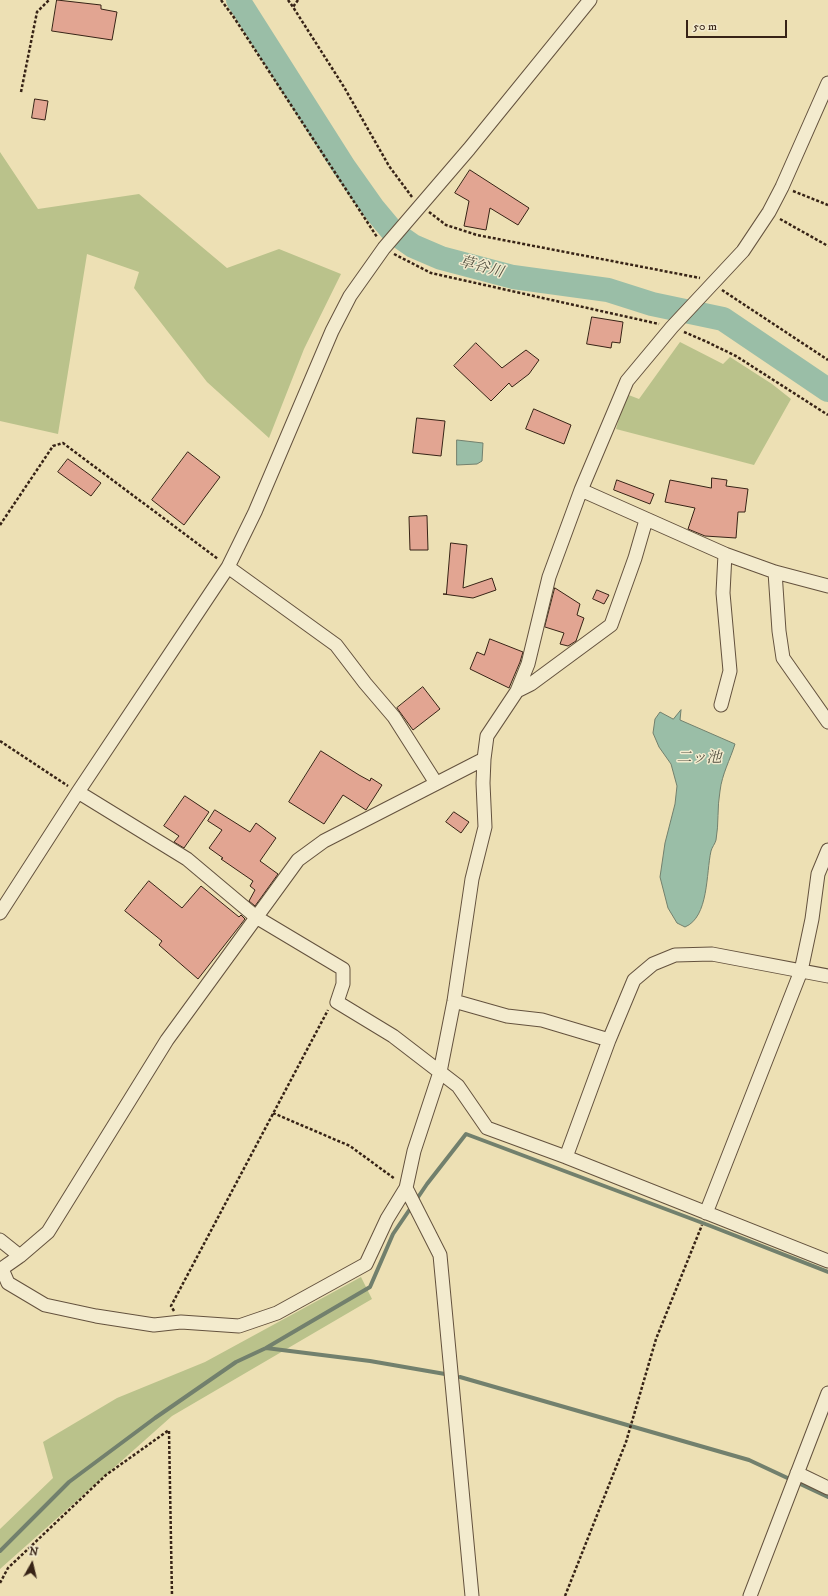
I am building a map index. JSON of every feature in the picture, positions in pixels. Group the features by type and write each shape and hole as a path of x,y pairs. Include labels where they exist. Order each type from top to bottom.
{"street":[{"path":"0,914 78,792 228,567 255,512 332,331 350,296 384,248 421,206 590,0"},
{"path":"484,759 324,841 298,860 167,1040 48,1232 20,1256 1,1269 8,1283 45,1305 96,1316 154,1325 181,1322 239,1326 276,1313 366,1264 387,1219 406,1188 414,1151 440,1072 454,1002 472,879 485,827 483,784 487,736 517,691 528,664 549,577 581,490 627,381 672,327 743,251 769,212 782,187 828,83"},
{"path":"581,490 725,554 776,572 828,586"},
{"path":"517,691 531,684 611,625 635,558 646,520"},
{"path":"721,705 730,670 723,593 725,554"},
{"path":"228,567 336,645 365,683 394,717 436,783"},
{"path":"776,572 779,631 783,658 828,722"},
{"path":"78,792 187,859 256,917 343,969 343,984 337,1002 393,1036 458,1086 487,1128 566,1157 828,1261"},
{"path":"706,1213 801,971 812,919 818,874 828,850"},
{"path":"566,1157 609,1040 634,980 653,964 675,955 712,954 828,976"},
{"path":"454,1002 507,1016 542,1020 609,1040"},
{"path":"406,1188 440,1255 451,1358 472,1596"},
{"path":"0,1240 20,1256"},
{"path":"750,1596 828,1393"},
{"path":"797,1473 828,1488"}],"path":[{"path":"21,92 37,12 50,0"},
{"path":"221,0 233,16 384,248 431,273 672,327 705,340 736,356 828,415"},
{"path":"288,0 344,87 389,166 406,190 421,206 446,225 477,236 700,278 713,283 828,360"},
{"path":"293,7 298,0"},
{"path":"782,187 828,205"},
{"path":"769,212 828,246"},
{"path":"0,525 53,446 63,442 228,567"},
{"path":"0,741 78,792"},
{"path":"181,1322 171,1306 330,1006 337,1002"},
{"path":"273,1113 350,1146 406,1188"},
{"path":"565,1596 626,1442 656,1339 706,1213"},
{"path":"0,1583 8,1568 106,1475 169,1430 172,1596"}],"shaded area":[{"path":"0,152 38,209 139,194 227,268 279,249 341,274 304,349 269,438 207,382 134,288 139,272 87,254 58,434 0,421"},
{"path":"680,342 723,364 730,357 772,384 791,399 754,465 616,429 626,394 639,399"},
{"path":"361,1277 372,1299 172,1416 0,1569 0,1529 53,1478 43,1442 117,1398 205,1362"}],"water":[{"path":"457,440 483,443 482,461 477,464 457,465"},
{"name":"二ッ池","path":"681,710 680,720 735,744 721,785 716,840 711,851 705,894 698,914 693,922 685,927 677,923 668,908 660,877 665,843 675,804 677,786 671,764 659,747 653,733 655,719 660,712 673,719"}],"building":[{"path":"57,0 101,5 101,9 117,12 112,40 52,31"},
{"path":"35,99 48,101 45,120 32,118"},
{"path":"470,170 529,208 518,225 490,208 486,230 464,226 469,201 455,193"},
{"path":"592,317 623,322 620,343 612,342 611,348 587,344"},
{"path":"476,343 502,368 526,350 539,360 529,374 512,387 509,383 491,401 454,366"},
{"path":"534,409 571,425 564,444 526,429"},
{"path":"417,418 445,421 441,456 413,453"},
{"path":"188,452 220,477 184,525 152,500"},
{"path":"68,459 101,483 91,496 58,472"},
{"path":"712,478 727,480 726,486 748,489 745,512 738,512 736,538 705,536 688,529 695,508 665,502 670,480 711,488"},
{"path":"617,480 654,494 650,504 614,490"},
{"path":"427,516 428,550 410,550 409,517"},
{"path":"451,543 467,545 463,588 492,578 496,590 473,598 443,594 446,594"},
{"path":"555,588 580,604 577,615 584,618 576,641 568,646 560,644 564,633 545,627"},
{"path":"597,590 609,595 604,604 593,599"},
{"path":"490,639 523,652 509,688 470,669 477,652 484,655"},
{"path":"423,687 440,709 413,730 397,708"},
{"path":"321,751 359,775 370,781 371,778 382,785 366,810 343,795 324,824 289,802"},
{"path":"185,796 209,812 184,848 174,842 179,836 164,826"},
{"path":"215,810 250,832 256,823 276,838 260,861 278,874 255,906 249,901 255,890 250,886 253,881 221,859 223,858 209,848 222,830 208,821"},
{"path":"454,812 469,822 461,833 446,822"},
{"path":"149,881 182,908 201,886 239,917 241,915 245,919 198,979 159,945 162,941 125,911"}],"waterway":[{"name":"草谷川","path":"238,0 344,167 373,208 393,232 413,246 441,258 513,277 608,290 652,304 723,319 828,390"},
{"path":"0,1551 69,1482 155,1418 236,1362 266,1348 370,1287 393,1234 427,1184 466,1134 828,1272"},
{"path":"266,1348 370,1361 445,1374"},
{"path":"460,1377 749,1460 828,1497"}]}
